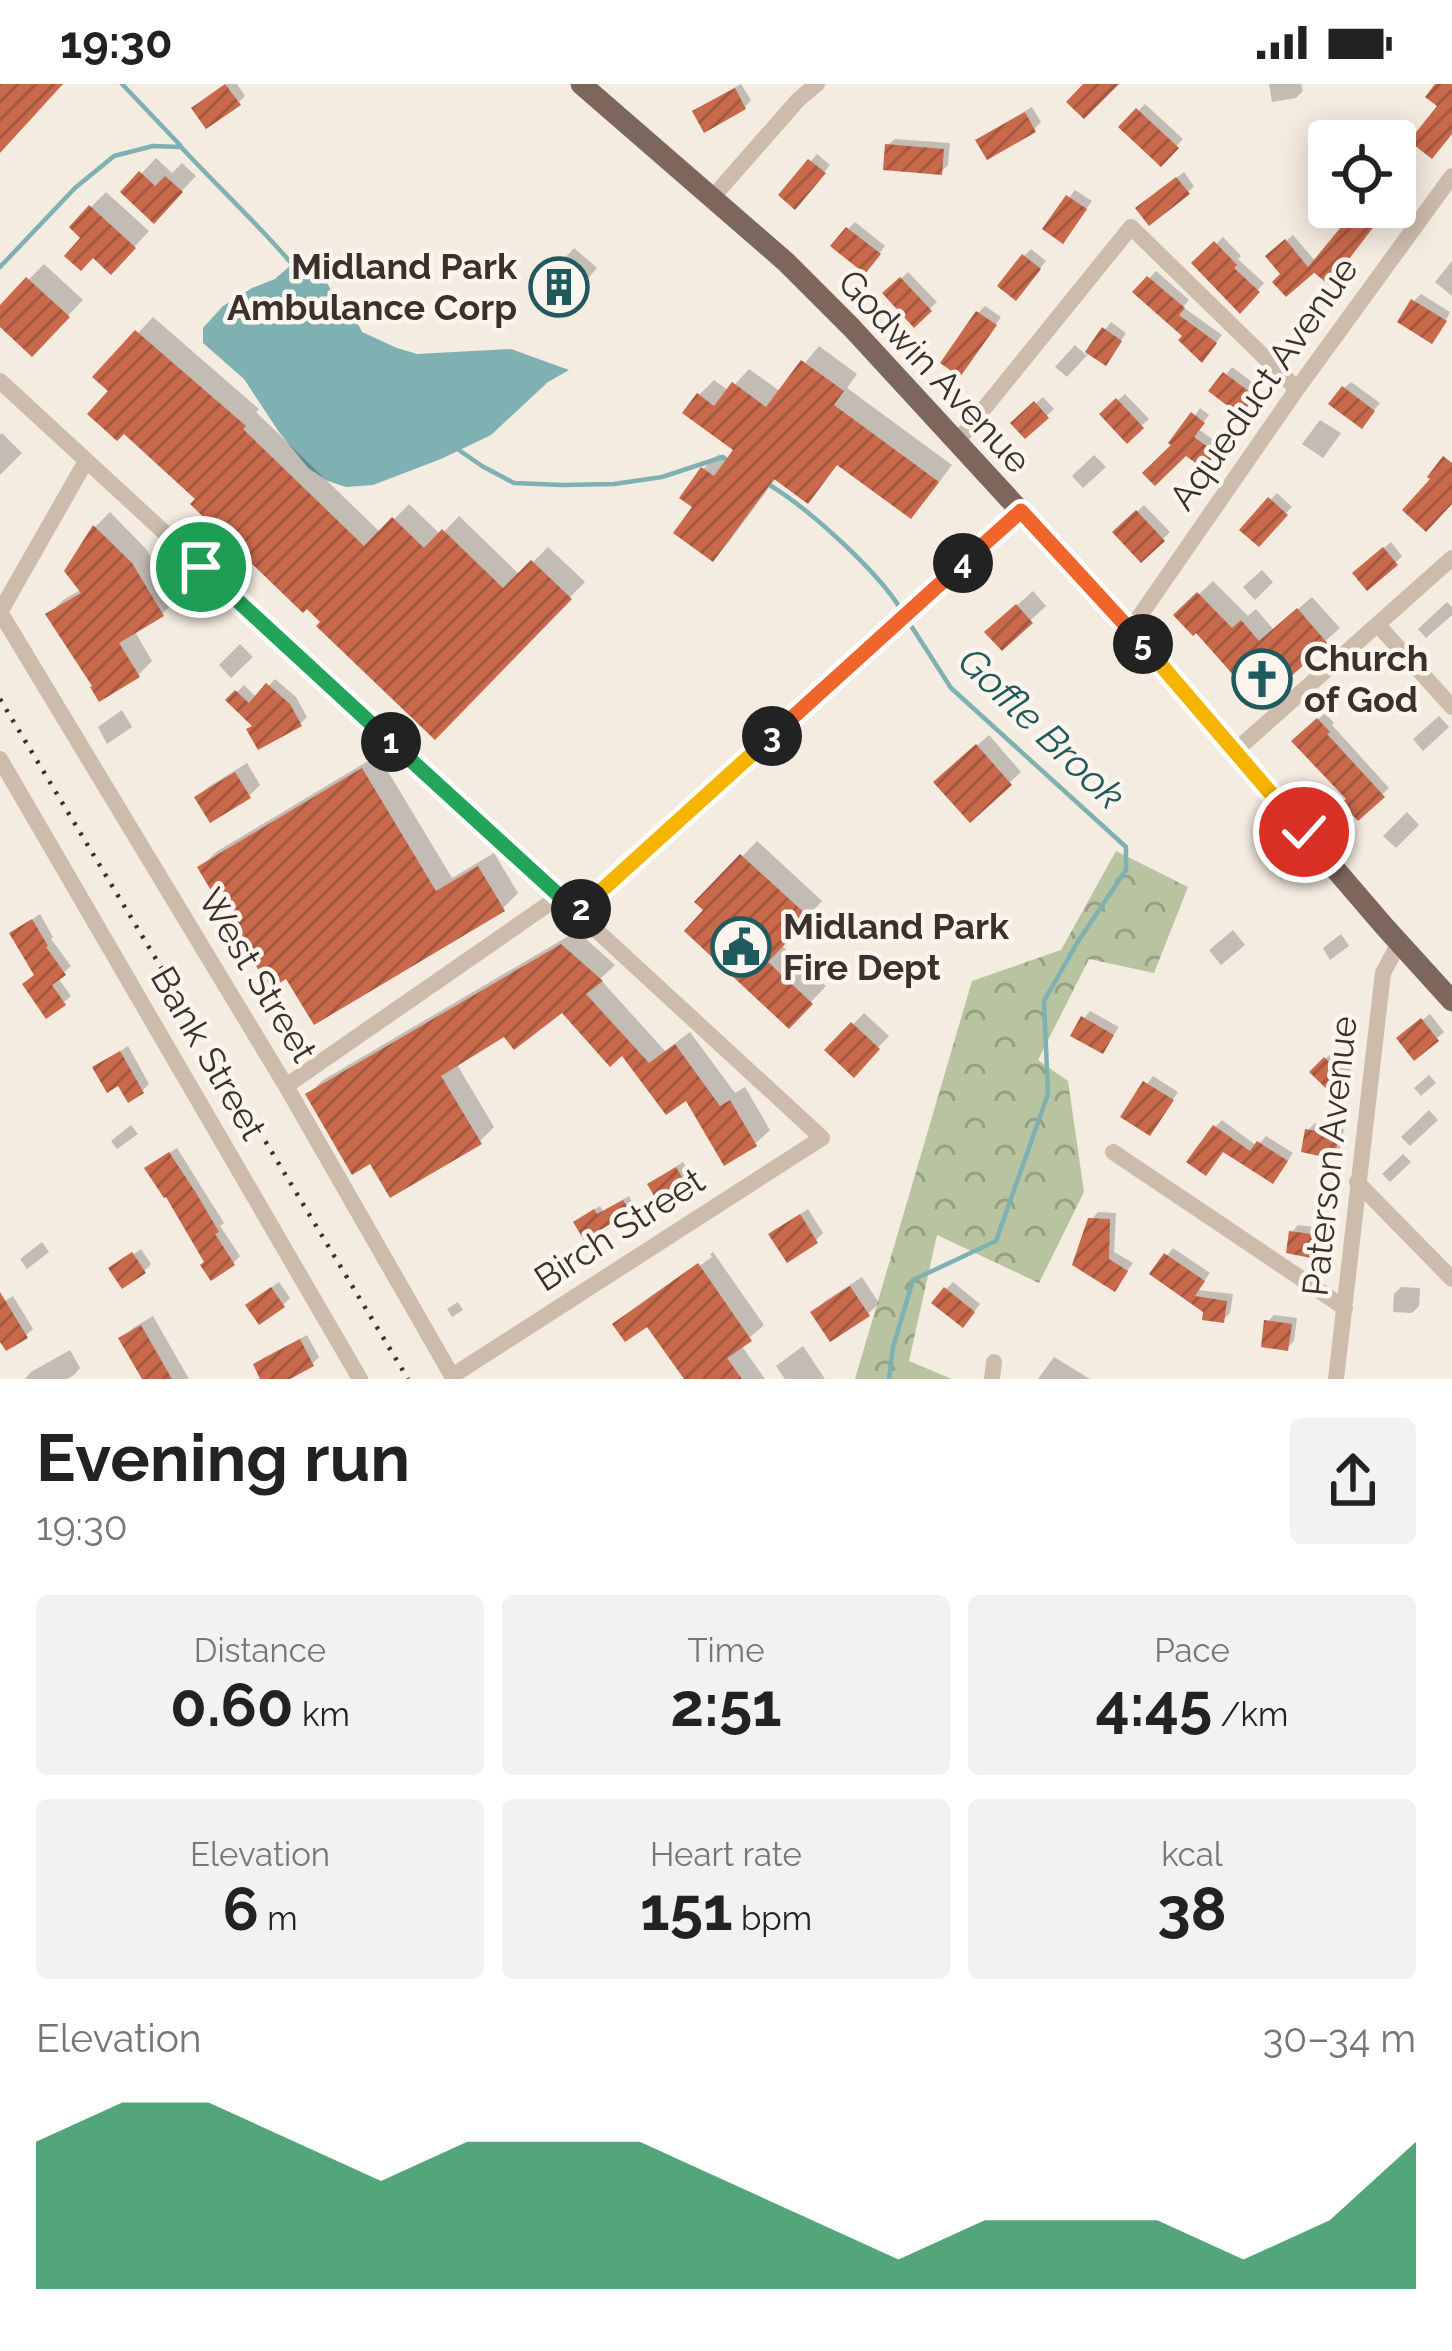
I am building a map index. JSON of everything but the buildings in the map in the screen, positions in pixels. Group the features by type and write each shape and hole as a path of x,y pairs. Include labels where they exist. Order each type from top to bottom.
{"main road":[{"name":"Godwin Avenue","path":"581,84 799,275 1130,630 1451,999"}],"street":[{"path":"712,198 798,100 818,84"},
{"name":"Aqueduct Avenue","path":"1130,630 1452,176"},
{"path":"957,442 1131,227 1297,389"},
{"path":"0,381 577,912 1021,511"},
{"path":"0,612 86,461"},
{"path":"1234,752 1452,559"},
{"name":"West Street","path":"0,612 286,1086 452,1376"},
{"path":"1378,625 1452,707"},
{"name":"Bank Street","path":"0,759 361,1379"},
{"path":"286,1086 560,896"},
{"name":"Birch Street","path":"452,1376 822,1138 577,912"},
{"name":"Paterson Avenue","path":"1336,1379 1383,973 1399,943"},
{"path":"1113,1152 1345,1308"},
{"path":"1357,1182 1452,1279"}],"green space":[{"path":"1116,851 1188,887 1154,973 1089,959 1038,1060 1068,1081 1084,1192 1039,1283 937,1235 909,1361 952,1379 855,1379 972,981 1061,950"}],"water":[{"path":"309,260 350,308 362,332 397,348 417,354 511,349 569,370 548,382 491,435 441,459 373,485 346,487 328,481 308,468 244,379 203,343 203,328 223,306 275,279 292,264"}],"waterway":[{"path":"122,84 180,145"},
{"name":"Goffle Brook","path":"0,267 75,188 114,156 153,146 181,147 292,264"},
{"name":"Goffle Brook","path":"453,446 514,483 614,484 662,477 723,457 727,460"},
{"name":"Goffle Brook","path":"768,484 841,542 902,611"},
{"name":"Goffle Brook","path":"889,1379 893,1347 913,1280 996,1241 1048,1094 1044,1001 1126,870 1126,847 951,688 908,621"}],"railway":[{"path":"0,699 408,1379"}],"place":[{"name":"Midland Park Ambulance Corp","path":"559,287"},
{"name":"Church of God","path":"1262,679"},
{"name":"Midland Park Fire Dept","path":"741,947"}],"route":[{"path":"201,567 577,912 1021,511 1304,832"}]}
